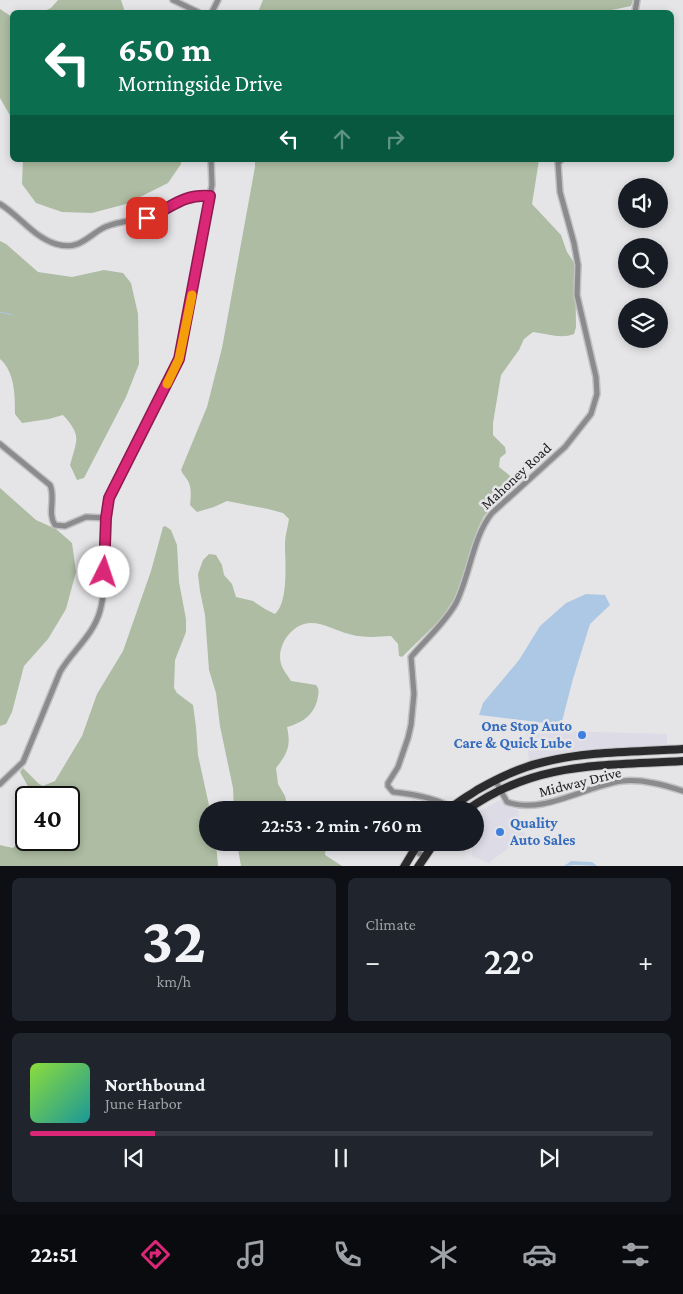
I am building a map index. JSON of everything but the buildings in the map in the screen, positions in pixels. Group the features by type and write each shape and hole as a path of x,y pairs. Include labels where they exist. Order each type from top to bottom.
{"highway":[{"path":"464,801 495,780 544,762 606,754 683,750"},
{"path":"481,801 499,790 540,774 579,767 683,761"},
{"path":"404,866 413,851"},
{"path":"418,866 428,851"}],"street":[{"path":"172,0 194,10"},
{"path":"0,784 23,762 60,672 89,633 98,617 102,602 106,554 106,518 109,498 179,359 210,196 213,174 210,162"},
{"name":"Mahoney Road","path":"439,801 393,792 388,786 398,767 411,725 414,694 411,657 444,620 455,604 466,579 485,522 565,447 590,414 597,394 596,377 577,295 578,265 574,242 560,192 559,162"},
{"path":"0,204 45,240 62,245 70,245 82,243 112,224 153,216 186,198 198,195 210,196"},
{"path":"0,444 50,485 53,494 52,519 57,527 86,517 106,518"},
{"name":"Midway Drive","path":"495,780 506,802 517,806 534,806 623,781 655,783 683,791"},
{"path":"413,851 424,856"}],"shaded area":[{"path":"560,731 667,734 667,746 565,754 529,762 526,733"},
{"path":"500,800 519,811 519,829 526,834 489,863 472,856 472,851 484,851 484,809"}],"green space":[{"path":"58,0 121,0 124,10 46,10"},
{"path":"263,0 633,0 631,6 612,10 259,10"},
{"path":"0,9 10,16 10,116 0,98"},
{"path":"23,162 181,162 168,183 126,204 92,213 62,212 36,203 22,184"},
{"path":"255,162 539,162 532,204 561,235 567,252 575,264 576,327 574,334 569,335 559,336 533,332 524,339 519,350 501,375 493,423 493,435 505,447 506,453 500,458 499,467 514,479 517,484 484,516 478,528 456,596 441,619 402,657 399,656 398,644 391,636 359,636 311,623 298,627 287,637 283,643 280,657 284,671 291,681 316,685 319,691 317,702 312,712 298,723 287,727 288,749 276,768 278,784 286,801 234,801 233,788 220,726 216,693 209,670 205,615 198,574 203,560 209,554 216,555 222,565 224,575 232,584 236,597 253,601 275,614 279,608 284,591 286,570 285,540 289,519 283,513 227,501 197,512 190,505 190,487 181,470 207,407 222,348"},
{"path":"0,241 38,272 72,277 104,270 123,273 131,283 138,314 139,364 126,397 84,478 77,480 70,465 76,438 73,428 63,415 22,423 15,414 11,377 9,370 0,359"},
{"path":"0,488 36,520 56,529 72,543 76,572 66,609 48,639 24,666 12,712 6,724 0,726"},
{"path":"165,526 171,530 177,545 179,582 186,619 186,632 175,660 174,688 177,693 193,705 198,755 208,801 199,801 199,851 217,851 218,866 0,866 0,845 13,848 15,846 15,851 80,851 80,786 43,786 55,781 82,736 97,694 123,651 151,571 163,527"},
{"path":"23,768 43,786 28,786 20,772"},
{"path":"238,851 325,851 325,855 342,866 241,866"}],"water":[{"path":"586,594 605,595 610,605 590,624 561,725 479,715 483,703 519,660 540,626 566,603"},
{"path":"571,861 592,862 597,866 564,866"}],"waterway":[{"path":"0,312 12,315"}],"slow traffic":[{"path":"167,384 179,359 192,295"}],"place":[{"name":"One Stop Auto Care & Quick Lube","path":"582,735"},
{"name":"Quality Auto Sales","path":"500,832"}],"route":[{"path":"104,572 106,518 109,498 179,359 210,196 198,195 186,198 147,218"}]}
